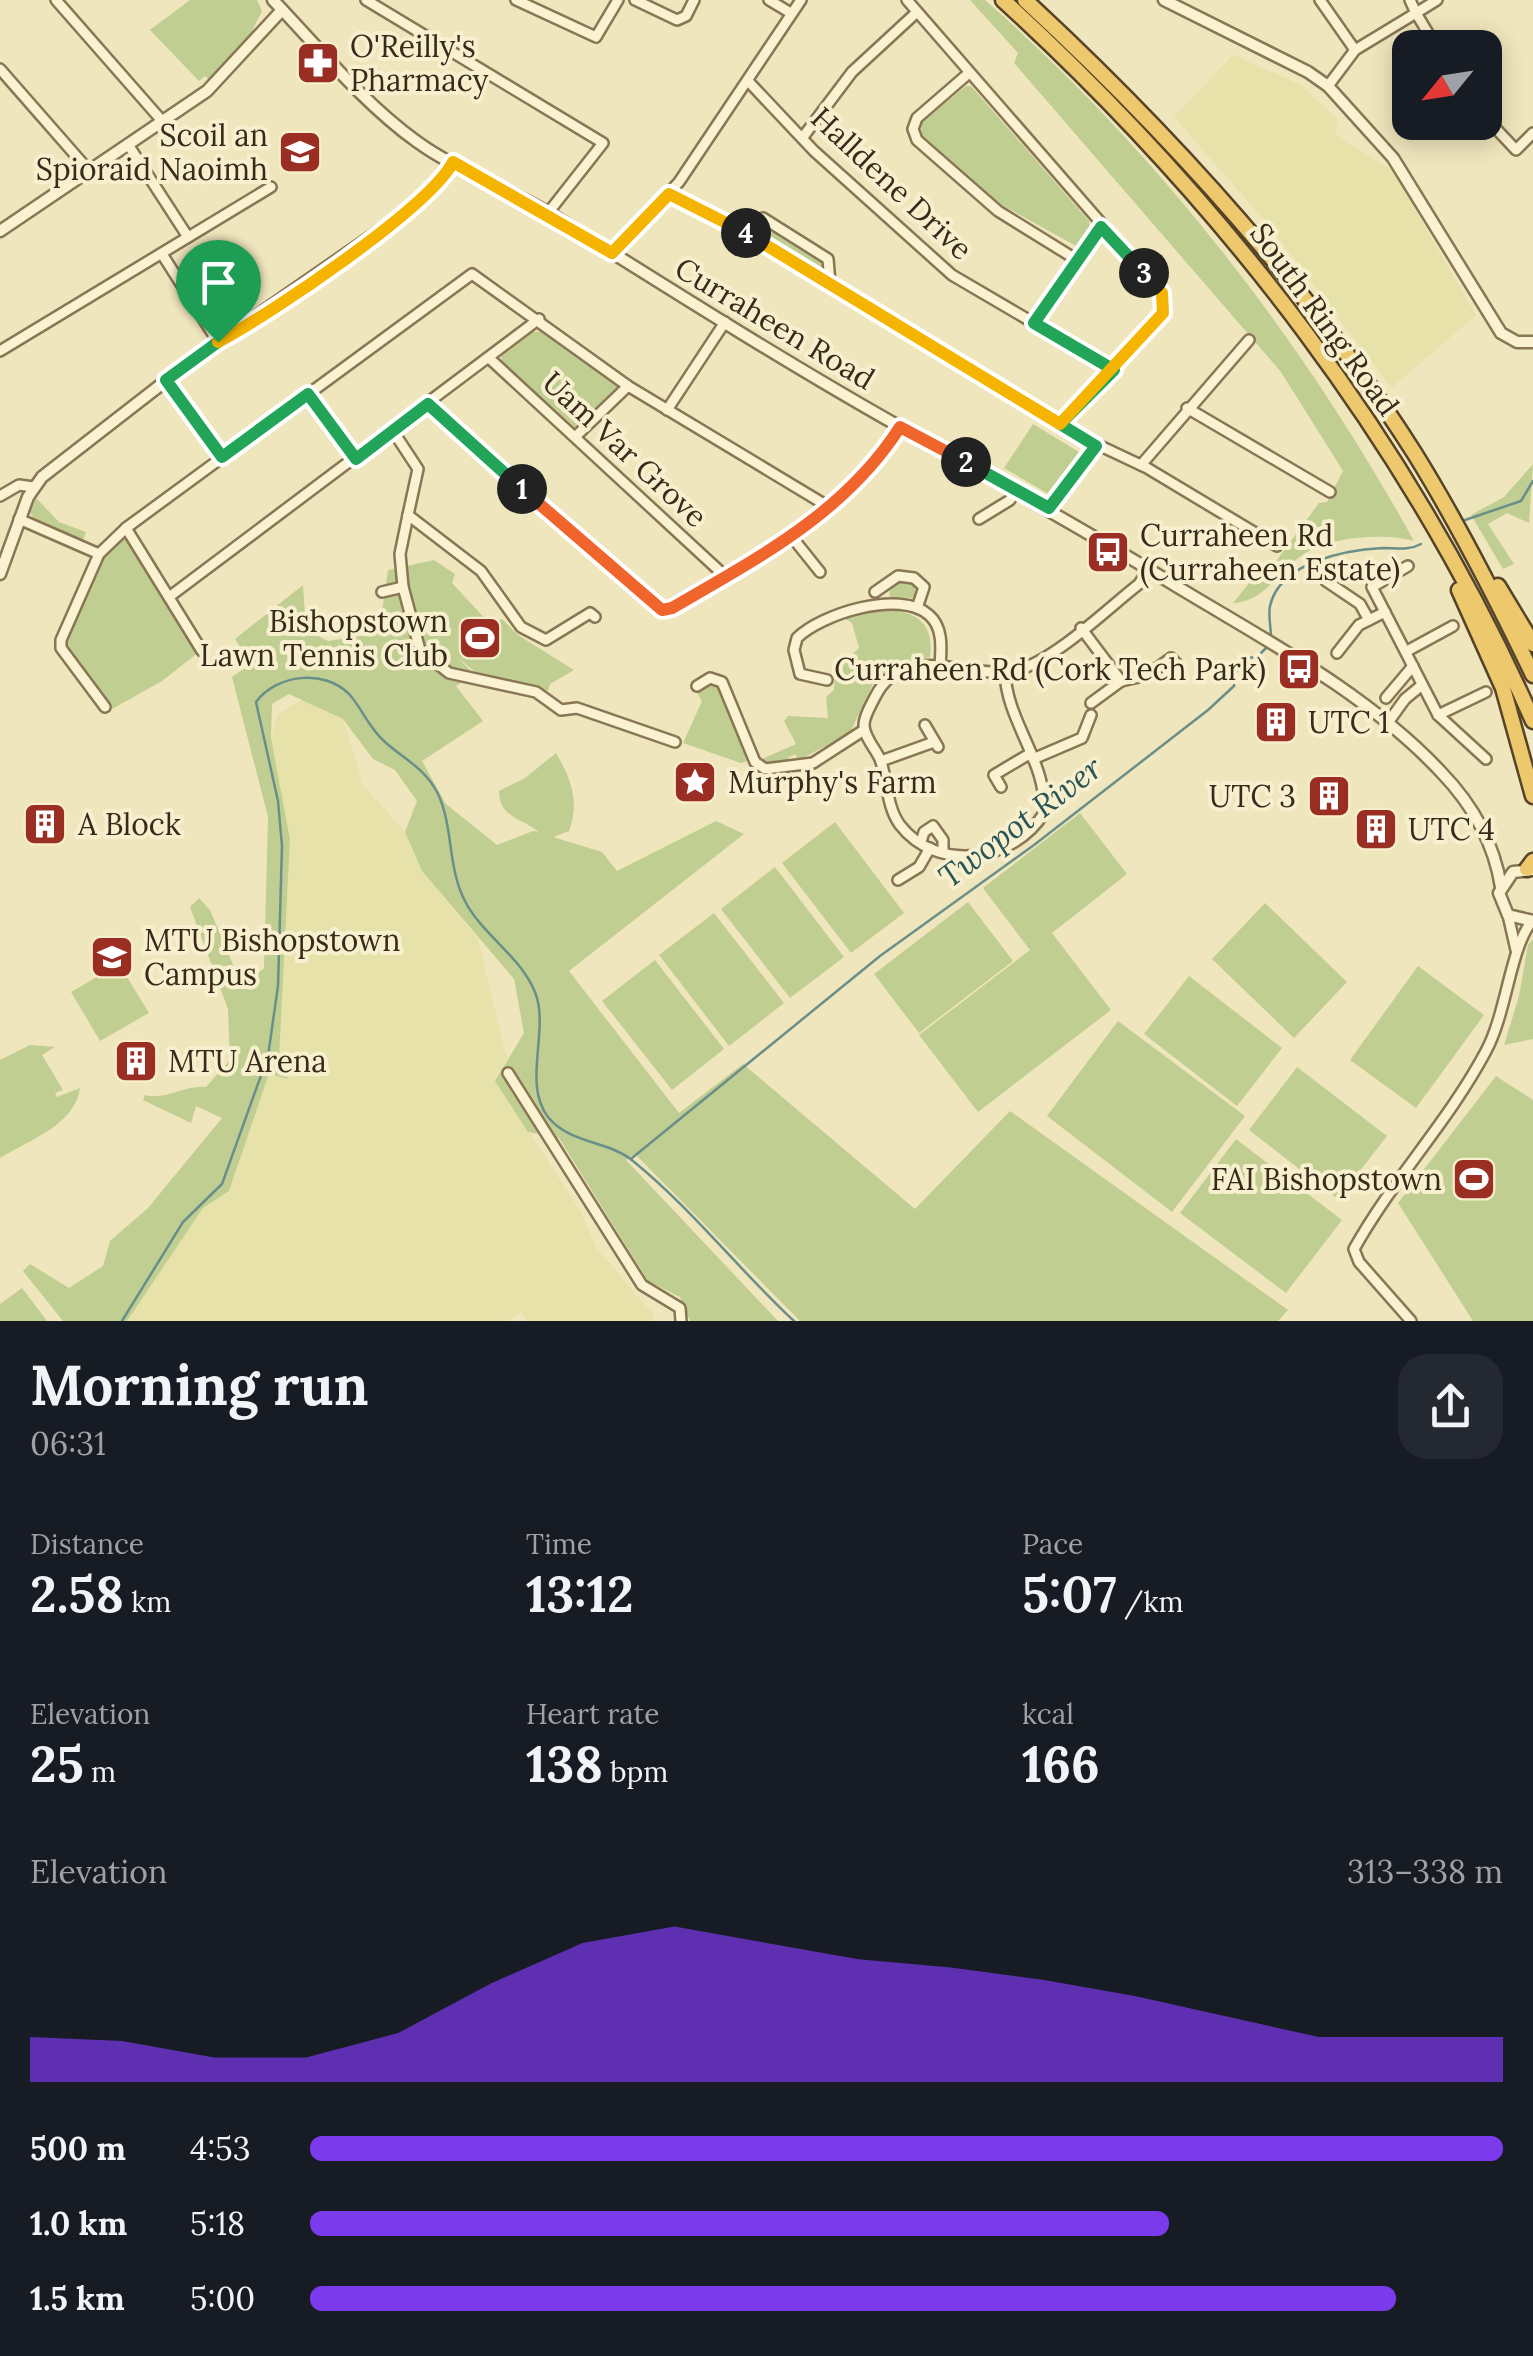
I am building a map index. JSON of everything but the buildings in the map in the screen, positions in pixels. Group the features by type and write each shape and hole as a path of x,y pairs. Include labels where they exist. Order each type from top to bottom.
{"highway":[{"name":"South Ring Road","path":"1004,0 1134,125 1222,224 1316,344 1477,605 1533,721"},
{"name":"South Ring Road","path":"1026,0 1151,121 1243,225 1336,342 1414,454 1533,675"},
{"path":"1414,454 1533,644"},
{"path":"1419,508 1503,688 1533,796"}],"street":[{"path":"56,0 163,122"},
{"name":"Curraheen Road","path":"273,0 365,98 414,140 548,213 900,427 1149,568 1274,644 1386,724 1446,776 1467,803 1494,854 1501,905 1508,915"},
{"path":"366,0 602,143 603,149 548,213"},
{"path":"516,0 596,37 618,0"},
{"path":"635,0 677,20 686,16 694,0"},
{"path":"769,0 789,12"},
{"path":"612,253 669,194 748,82 789,12 801,0"},
{"path":"907,0 1162,293 1163,313 1060,424"},
{"path":"1164,0 1308,72 1328,86 1394,158 1500,333 1518,342 1533,342"},
{"path":"1320,0 1356,50"},
{"path":"1410,0 1427,30"},
{"path":"1328,86 1356,50 1437,0"},
{"path":"2,227 91,173 211,88 282,10"},
{"path":"802,137 852,72 917,12"},
{"path":"0,69 91,173"},
{"path":"969,74 917,118 913,128 917,140 998,211 1077,260"},
{"name":"Halldene Drive","path":"748,82 952,275 1114,370"},
{"path":"1502,140 1512,154 1533,132"},
{"path":"129,146 188,236"},
{"path":"0,574 33,486 166,380 412,209 444,180 453,162"},
{"path":"0,351 271,187"},
{"path":"669,194 830,282 1096,446 1141,465 1278,546"},
{"path":"738,229 744,222 764,218 828,259 830,282"},
{"path":"1034,323 1101,227"},
{"path":"162,254 218,342"},
{"path":"105,708 60,646 99,554 126,528 464,276 480,276 628,386 829,507"},
{"path":"170,598 539,319"},
{"path":"667,410 725,322"},
{"path":"1141,465 1249,340"},
{"name":"Uam Var Grove","path":"489,358 726,576"},
{"path":"166,380 222,457"},
{"path":"576,436 628,386"},
{"path":"308,394 356,459"},
{"path":"428,404 654,606 672,608 792,537 852,488 900,427"},
{"path":"1187,408 1330,492"},
{"path":"393,431 418,469 400,554 403,588 420,650 448,674 536,692 561,710 577,708 675,742"},
{"path":"1049,508 1096,446"},
{"path":"0,496 19,485 33,486"},
{"path":"979,519 1010,500 1016,490"},
{"path":"408,516 481,571 528,633 552,638 590,614 596,617"},
{"path":"19,519 99,554"},
{"path":"126,528 202,651"},
{"path":"792,537 820,572"},
{"path":"1408,566 1372,587 1438,716 1486,759"},
{"path":"697,686 720,673 755,762 765,769 813,763 864,730 876,694 892,673 909,665 1004,672 1040,660 1139,584 1149,568"},
{"path":"875,592 898,576 914,578 924,587 917,608"},
{"path":"1326,580 1360,604 1369,620"},
{"path":"382,592 403,588"},
{"path":"826,680 800,674 794,650 801,634 858,608 917,608 938,626 940,667"},
{"path":"1337,653 1359,625 1385,612"},
{"path":"1407,651 1453,626"},
{"path":"1081,628 1121,681"},
{"path":"1001,787 994,775 1082,738 1091,709 1121,681 1148,675 1171,658 1176,664"},
{"path":"1386,698 1413,666"},
{"path":"864,730 881,761 892,810 900,825 926,845 960,857 989,855 1038,823 1045,802 1032,756 1009,704 1004,672"},
{"path":"1386,724 1422,685"},
{"path":"1438,716 1486,692"},
{"path":"881,761 936,744 926,724"},
{"path":"898,880 920,867 933,826 943,840 943,851"},
{"name":"Curraheen Road","path":"1494,854 1526,868"},
{"name":"Curraheen Road","path":"1500,887 1526,868"},
{"path":"1411,1321 1356,1257 1354,1249 1458,1103 1488,1047 1504,1010 1516,952 1532,921 1508,915 1516,952"},
{"path":"508,1074 642,1285 680,1308 681,1321"}],"shaded area":[{"path":"1233,55 1301,85 1337,119 1336,135 1393,171 1476,315 1391,388 1271,228 1174,117"},
{"path":"303,699 343,719 363,785 405,832 422,871 478,939 507,1059 495,1081 580,1210 597,1249 654,1315 653,1321 527,1321 520,1312 509,1321 127,1321 203,1208 229,1191 270,1073 287,1078 279,1060 290,839 271,738 278,714"}],"green space":[{"path":"190,0 257,0 262,11 249,37 210,81 205,76 199,81 150,30"},
{"path":"970,0 985,0 1049,59 1109,120 1223,252 1324,393 1414,541 1360,537 1331,542 1298,558 1254,597 1233,603 1266,562 1274,564 1319,503 1327,502 1343,471 1281,372 1014,63 1018,53"},
{"path":"971,86 1089,221 1090,228 1076,246 1000,204 922,137 921,123"},
{"path":"761,223 822,261 828,272 820,273 745,227"},
{"path":"544,331 619,386 576,428 502,362 501,354 532,332"},
{"path":"1033,424 1079,452 1050,495 1004,468"},
{"path":"1533,464 1529,523 1507,513 1488,524 1514,564 1503,569 1471,515 1504,497"},
{"path":"36,498 59,522 86,532 83,540 34,520 30,512"},
{"path":"123,539 129,541 199,652 162,681 112,709 64,643 100,558"},
{"path":"434,560 455,574 452,583 491,625 502,619 518,635 574,670 550,684 548,691 485,680 458,658 474,674 456,686 483,721 422,761 446,804 497,845 539,832 503,807 499,791 525,778 556,753 570,781 574,810 569,831 553,837 602,852 617,871 716,821 744,834 569,971 679,1113 743,1064 915,1209 1010,1111 1288,1310 1278,1321 800,1321 635,1154 626,1160 778,1321 690,1321 680,1297 648,1281 559,1138 528,1132 495,1081 524,1033 514,979 422,871 405,832 417,801 395,770 373,759 343,719 289,694 272,704 271,738 290,839 279,1059 288,1079 269,1074 229,1191 203,1208 127,1321 63,1321 23,1271 30,1264 69,1288 103,1266 110,1241 148,1208 222,1118 196,1106 191,1123 143,1100 145,1095 206,1087 230,1060 228,1009 190,907 199,898 210,910 242,986 264,968 268,817 232,677 251,664 235,639 303,585 306,630 328,641 379,633 388,570"},
{"path":"897,580 916,585 914,598 890,597 889,586"},
{"path":"876,609 900,611 918,619 929,633 930,657 904,661 888,669 873,684 850,733 799,760 795,754 788,758 791,763 771,765 760,760 796,744 784,721 788,716 828,718 826,697 834,690 835,670 859,648 852,623 844,618"},
{"path":"711,681 718,682 750,760 741,763 683,743 702,701 696,691"},
{"path":"1080,813 1127,874 1052,933 1111,1010 978,1112 919,1035 1030,950 983,888"},
{"path":"835,822 904,913 851,953 782,863"},
{"path":"775,867 844,957 790,998 721,909"},
{"path":"968,902 1013,961 919,1033 874,974"},
{"path":"1265,903 1347,982 1294,1038 1212,959"},
{"path":"714,913 784,1003 729,1046 659,955"},
{"path":"1533,939 1533,1039 1504,1045 1519,996 1528,945"},
{"path":"655,960 724,1049 672,1090 602,1001"},
{"path":"119,964 149,1013 100,1041 71,992"},
{"path":"1418,966 1484,1015 1416,1108 1350,1060"},
{"path":"1189,976 1282,1048 1237,1106 1144,1034"},
{"path":"1118,1021 1245,1116 1172,1212 1047,1116"},
{"path":"30,1045 55,1047 42,1055 63,1090 55,1093 57,1097 80,1088 77,1101 60,1121 0,1158 0,1060"},
{"path":"1297,1067 1387,1136 1338,1199 1249,1130"},
{"name":"FAI Bishopstown","path":"1496,1076 1533,1100 1533,1321 1473,1321 1398,1203"},
{"path":"1236,1139 1342,1220 1286,1293 1180,1213"},
{"path":"22,1288 47,1321 0,1321 0,1304"}],"waterway":[{"path":"1465,520 1521,501 1533,481"},
{"name":"Twopot River","path":"1271,637 1269,610 1276,591 1300,569 1351,552 1421,544"},
{"name":"Twopot River","path":"632,1158 880,956 1034,845 1208,710 1234,686 1235,674 1247,658 1257,657 1269,645"},
{"path":"122,1321 183,1222 222,1184 268,1056 278,986 282,846 278,801 256,702 275,686 300,678 326,680 349,694 379,736 433,785 443,807 456,876 466,903 535,992 540,1023 537,1089 548,1117 567,1133 633,1161 794,1321"}],"place":[{"name":"O'Reilly's Pharmacy","path":"318,63"},
{"name":"Scoil an Spioraid Naoimh","path":"300,152"},
{"name":"Curraheen Rd (Curraheen Estate)","path":"1108,552"},
{"name":"Bishopstown Lawn Tennis Club","path":"480,638"},
{"name":"Curraheen Rd (Cork Tech Park)","path":"1299,669"},
{"name":"UTC 1","path":"1276,722"},
{"name":"Murphy's Farm","path":"695,782"},
{"name":"UTC 3","path":"1329,796"},
{"name":"A Block","path":"45,824"},
{"name":"UTC 4","path":"1376,829"},
{"name":"MTU Bishopstown Campus","path":"112,957"},
{"name":"MTU Arena","path":"136,1061"},
{"name":"FAI Bishopstown","path":"1474,1179"}],"route":[{"path":"218,342 166,380 222,457 308,394 356,459 428,404 662,610 779,547 852,488 900,427 1049,508 1096,446 1060,424 1104,381 1114,370 1034,323 1101,227 1162,293 1164,303 1163,313 1130,352 1114,370 1104,381 1063,420 1060,424 830,282 669,194 612,253 496,183 453,162 444,180 412,209 296,293 218,342"}]}
